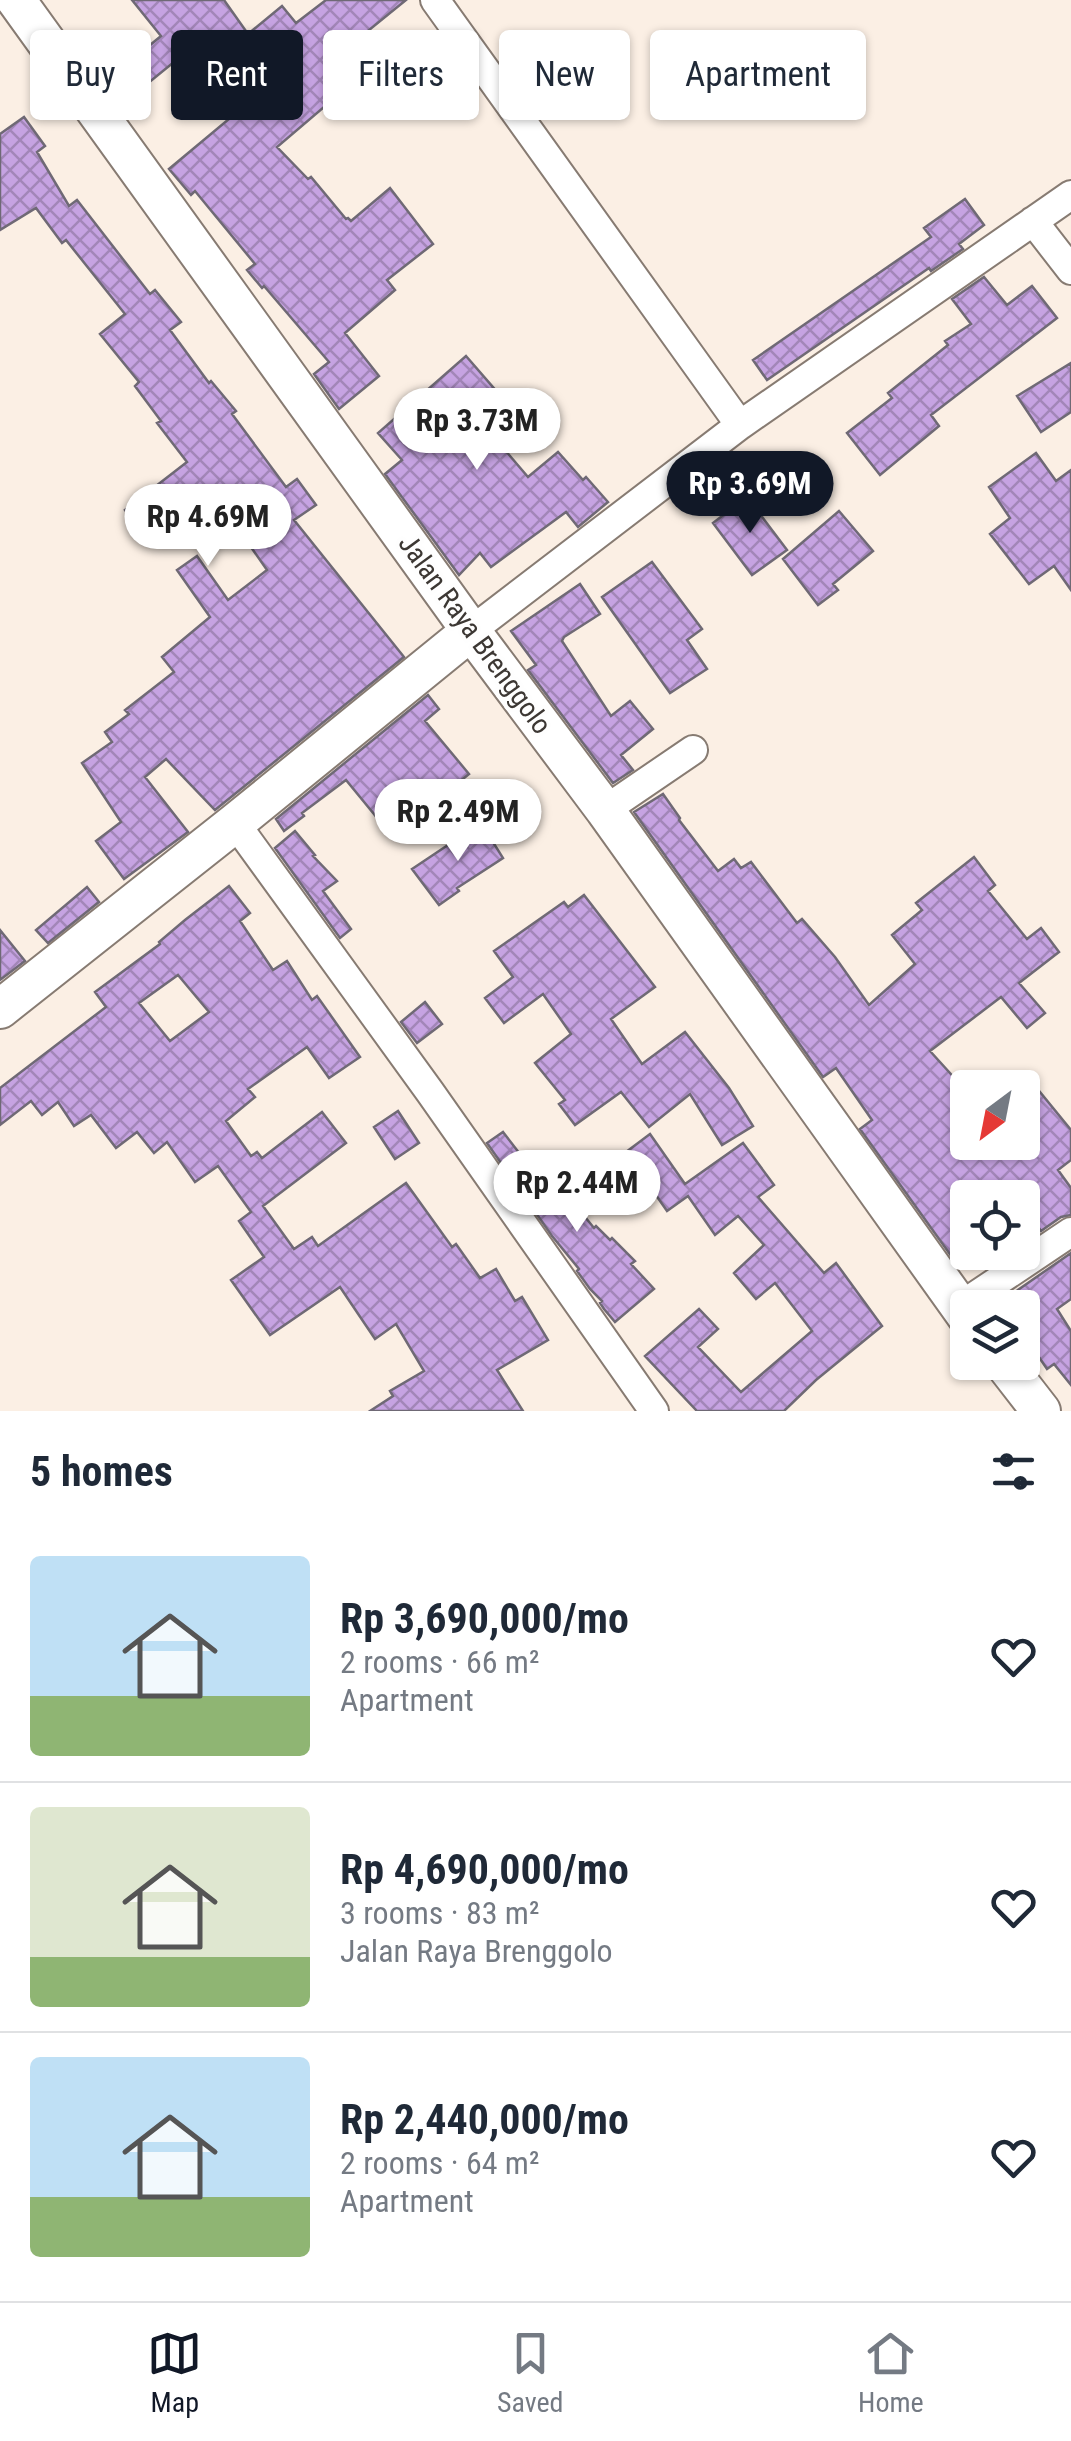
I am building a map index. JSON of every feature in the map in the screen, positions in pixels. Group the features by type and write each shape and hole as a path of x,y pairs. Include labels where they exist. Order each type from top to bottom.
{"main road":[{"name":"Jalan Raya Brenggolo","path":"16,0 471,631 605,810 950,1294"},
{"path":"0,1008 471,631"},
{"path":"1017,1380 1041,1411"}],"street":[{"path":"435,0 740,424"},
{"path":"471,631 740,424 1071,196"},
{"path":"1033,221 1071,270"},
{"path":"605,810 693,750"},
{"path":"235,823 654,1411"},
{"path":"993,1290 1071,1232"}],"building":[{"path":"132,0 224,0 245,30 171,30 171,64 151,81 151,44 161,36"},
{"path":"326,0 406,0 369,30 323,30 323,108 277,147 351,221 390,188 433,244 387,280 395,290 345,333 379,376 339,409 314,374 329,362 247,270 255,264 195,191 191,195 169,169 228,120 303,120 303,30 253,30 282,6 296,23"},
{"path":"24,117 45,146 37,152 69,206 77,200 150,294 155,290 181,322 170,330 209,383 236,411 232,414 286,487 297,479 316,505 294,520 404,657 215,810 166,759 145,777 188,832 124,879 96,841 121,822 82,763 112,742 105,732 129,714 125,710 174,672 162,657 210,617 177,570 197,556 228,600 267,570 211,490 147,539 125,510 187,462 157,423 161,421 135,386 139,382 100,334 125,314 66,240 62,243 36,208 0,230 0,134"},
{"path":"965,199 984,225 959,244 963,249 931,271 929,268 767,380 753,360 931,237 924,228"},
{"path":"984,277 1007,305 1032,286 1057,318 931,415 939,426 880,475 847,433 892,398 888,393 948,345 945,341 971,324 952,299"},
{"path":"466,356 518,416 493,436 528,477 558,452 608,502 578,527 566,512 491,567 480,553 459,575 385,474 402,460 378,433"},
{"path":"1071,363 1071,412 1041,432 1017,396"},
{"path":"1036,453 1056,481 1071,470 1071,590 1054,566 1029,584 990,534 1010,518 989,487"},
{"path":"747,497 787,550 752,575 713,523"},
{"path":"839,511 873,551 833,584 838,590 818,605 783,559"},
{"path":"652,562 702,629 687,640 707,669 670,693 602,597"},
{"path":"580,584 600,614 562,641 611,716 630,701 653,729 621,755 633,770 613,783 528,670 536,665 511,631"},
{"path":"428,695 439,709 425,721 469,774 392,836 346,780 284,831 276,819"},
{"path":"663,794 718,871 734,859 741,868 751,862 797,923 802,919 835,957 869,1005 915,964 892,935 922,910 916,903 974,857 995,885 988,891 1027,939 1041,928 1059,952 1019,983 1045,1013 1027,1028 1001,997 930,1051 950,1073 950,1160 1040,1160 1040,1092 1071,1130 1071,1160 1058,1170 1071,1188 1071,1215 1041,1231 1040,1180 950,1180 950,1254 860,1129 872,1120 836,1068 823,1077 634,812"},
{"path":"481,823 503,858 457,888 459,891 439,905 412,869"},
{"path":"295,831 337,881 323,891 351,929 340,938 275,848"},
{"path":"229,886 250,913 240,921 273,970 287,961 312,1000 317,996 360,1057 329,1078 307,1047 248,1089 255,1097 226,1121 251,1156 257,1152 262,1158 322,1112 346,1143 263,1206 294,1249 312,1237 318,1246 406,1183 452,1247 456,1244 480,1278 496,1269 515,1301 522,1297 548,1340 497,1370 523,1411 370,1411 393,1396 390,1391 424,1371 396,1324 375,1339 340,1287 270,1335 231,1280 264,1257 239,1221 251,1212 218,1166 195,1182 167,1142 154,1153 137,1132 116,1148 91,1115 74,1126 58,1102 42,1115 31,1101 0,1125 0,1088 106,1007 95,992 160,944","holes":["178,975 209,1012 170,1041 139,1003"]},
{"path":"87,887 99,902 48,943 36,930"},
{"path":"584,895 655,987 611,1019 642,1064 685,1032 753,1126 722,1145 690,1094 649,1127 621,1092 575,1125 559,1104 565,1100 535,1063 571,1034 543,994 504,1023 485,998 513,977 494,951 564,902 568,907"},
{"path":"0,930 25,961 0,980"},
{"path":"425,1002 442,1024 417,1043 401,1022"},
{"path":"398,1111 419,1143 395,1159 374,1127"},
{"path":"503,1132 537,1176 546,1169 594,1228 612,1238 635,1261 631,1264 654,1289 615,1322 487,1143"},
{"path":"650,1134 685,1184 743,1143 774,1185 758,1197 824,1273 836,1263 882,1326 784,1411 697,1411 645,1356 699,1309 718,1329 698,1347 741,1392 812,1331 775,1283 756,1299 734,1273 764,1245 738,1216 715,1235 688,1196 667,1211 626,1152"},
{"path":"1071,1253 1071,1299 1057,1309 1071,1331 1071,1385 1054,1364 1047,1369 1040,1359 1040,1290 1018,1290"}]}
